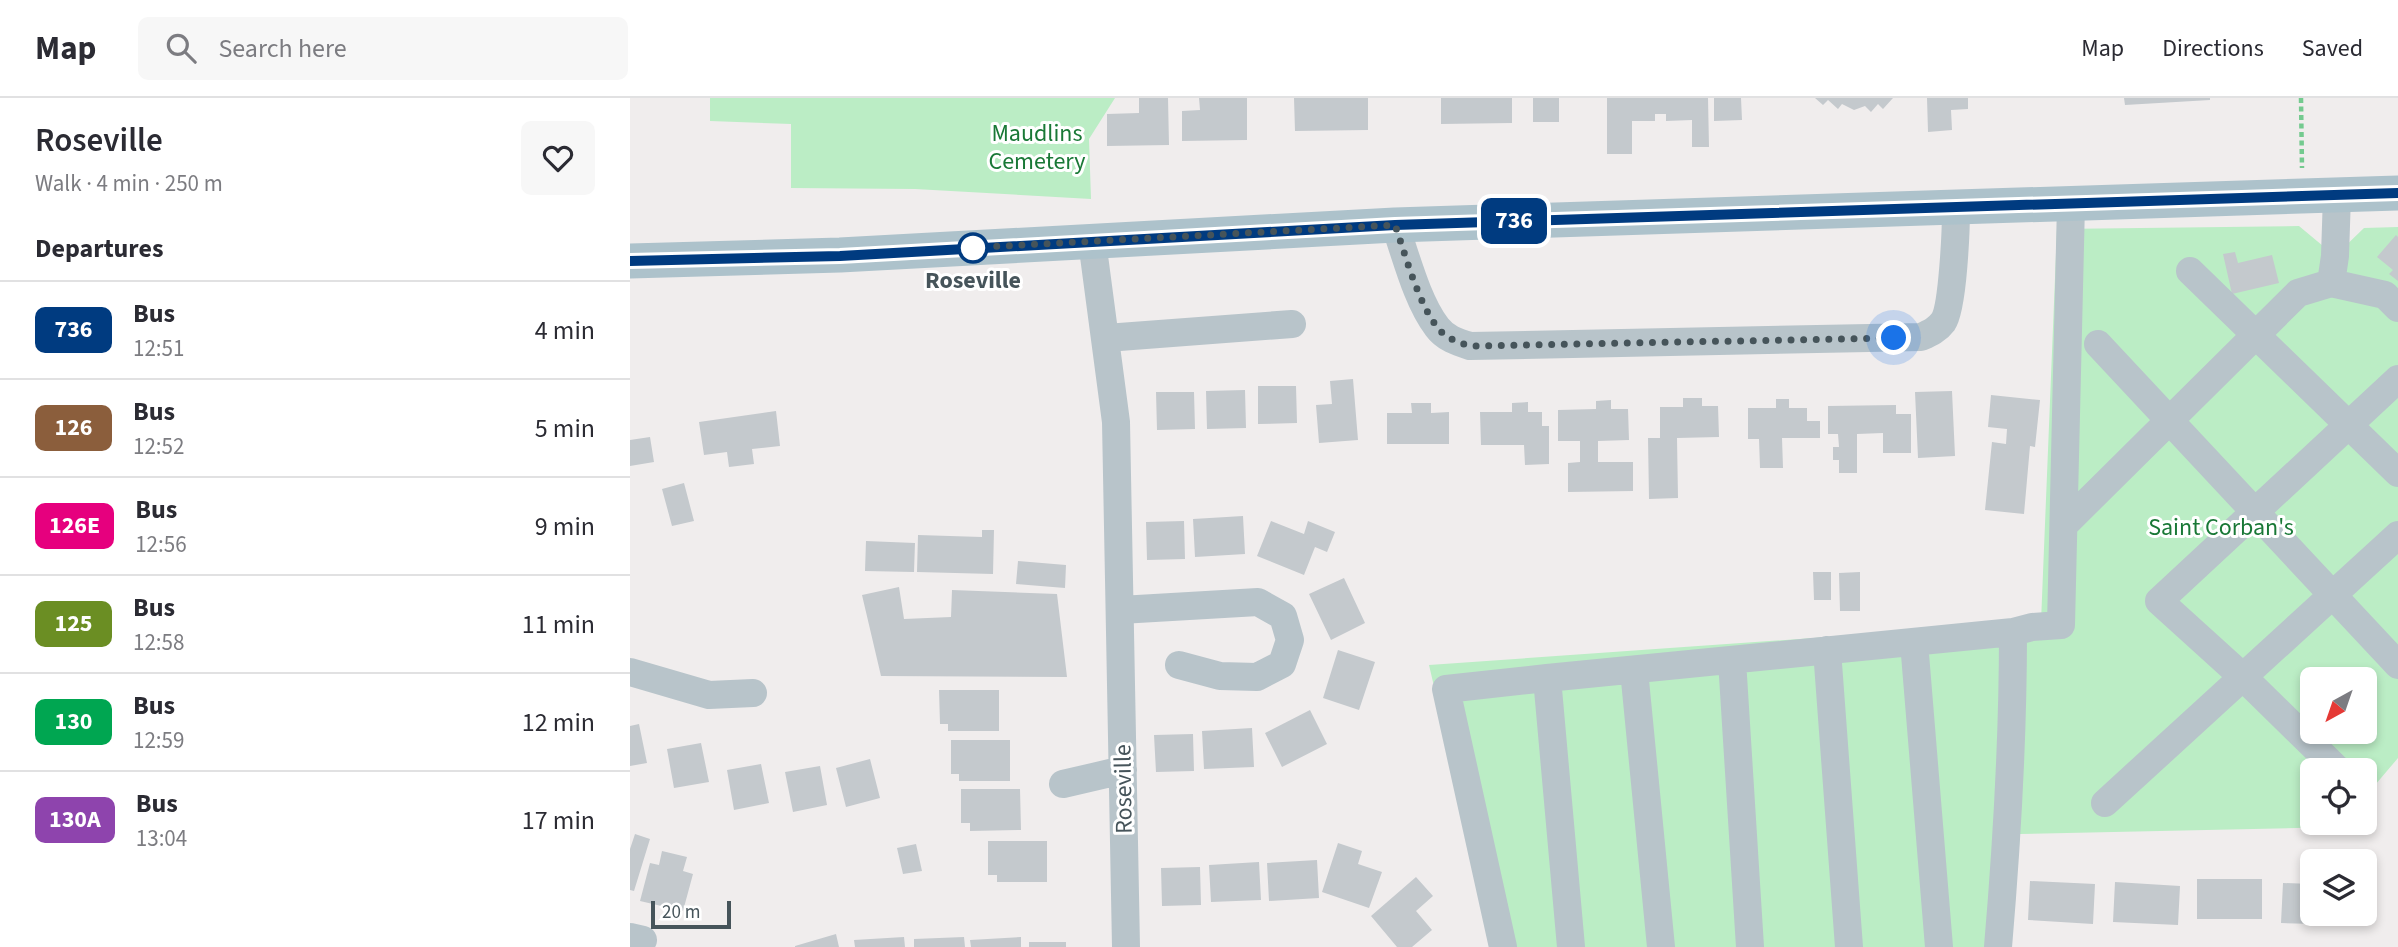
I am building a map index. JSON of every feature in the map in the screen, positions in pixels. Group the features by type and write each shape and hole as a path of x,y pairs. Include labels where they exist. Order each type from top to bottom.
{"main road":[{"path":"630,261 840,256 1395,225 2398,193"}],"street":[{"path":"2331,283 2335,256 2337,195"},
{"path":"1503,947 1446,689 2061,625 2071,204"},
{"path":"1395,225 1420,295 1437,328 1454,341 1470,346 1921,337 1934,332 1945,320 1954,259 1956,208"},
{"name":"Roseville","path":"1092,241 1116,422 1126,947"},
{"path":"2190,271 2398,473"},
{"path":"2064,525 2298,293 2331,283 2385,295 2398,308"},
{"path":"1105,338 1292,324"},
{"path":"2098,344 2398,665"},
{"path":"2326,758 2244,678 2159,601 2398,379"},
{"path":"2105,803 2398,535"},
{"path":"1120,610 1258,602 1283,616 1290,640 1282,664 1257,677 1220,676 1179,665"},
{"path":"1998,947 2009,810 2013,632"},
{"path":"1914,642 1939,947"},
{"path":"1827,650 1849,947"},
{"path":"1732,660 1751,947"},
{"path":"1634,670 1661,947"},
{"path":"630,672 709,695 753,693"},
{"path":"1547,678 1571,947"},
{"path":"1063,784 1123,770"}],"path":[{"path":"2301,98 2302,179"}],"green space":[{"name":"Maudlins Cemetery","path":"710,98 1115,98 1089,139 1091,199 915,189 791,188 791,124 710,121"},
{"name":"Saint Corban's","path":"2299,226 2335,256 2364,228 2398,227 2398,758 2377,783 2377,758 2300,758 2300,828 2020,834 2011,947 1495,947 1429,665 2041,622 2057,229"}],"building":[{"path":"1139,98 1168,98 1169,145 1107,146 1107,114 1139,113"},
{"path":"1199,98 1247,98 1247,140 1182,141 1182,111 1200,110"},
{"path":"1294,98 1368,98 1368,130 1295,131"},
{"path":"1441,98 1512,98 1512,123 1441,124"},
{"path":"1533,98 1559,98 1559,122 1533,122"},
{"path":"1607,98 1708,98 1709,147 1692,147 1692,120 1666,121 1666,114 1655,114 1655,121 1632,121 1632,154 1607,154"},
{"path":"1714,98 1741,98 1742,120 1714,121"},
{"path":"1815,98 1893,98 1883,109 1878,104 1871,112 1865,106 1854,110 1842,104 1838,109 1828,100 1823,105"},
{"path":"1927,98 1968,98 1968,109 1951,110 1952,130 1928,132"},
{"path":"2124,98 2210,98 2210,100 2125,105"},
{"path":"2396,235 2398,281 2389,274 2393,270 2377,257"},
{"path":"2235,252 2238,263 2272,255 2279,283 2232,294 2223,254"},
{"path":"1353,379 1358,440 1319,443 1316,405 1332,404 1330,381"},
{"path":"1258,386 1296,386 1297,423 1258,424"},
{"path":"1245,390 1246,428 1207,429 1206,391"},
{"path":"1952,391 1955,456 1918,458 1915,392"},
{"path":"1156,392 1194,392 1195,429 1157,430"},
{"path":"1991,395 2040,400 2035,447 2030,446 2024,514 1985,510 1992,442 2006,444 2007,429 1988,427"},
{"path":"1683,398 1702,398 1702,406 1718,406 1719,437 1677,438 1678,498 1649,499 1648,438 1660,438 1660,407 1683,407"},
{"path":"1776,399 1789,399 1789,408 1807,408 1807,421 1820,421 1820,438 1782,438 1783,468 1760,468 1759,439 1748,439 1748,408 1776,408"},
{"path":"1611,400 1611,409 1628,409 1629,440 1598,441 1598,462 1633,462 1633,491 1568,492 1568,463 1580,462 1580,441 1558,441 1558,410 1596,409 1596,401"},
{"path":"1528,402 1528,412 1542,412 1542,426 1549,426 1549,464 1525,465 1524,445 1481,445 1480,412 1512,412 1512,403"},
{"path":"1411,403 1431,403 1431,413 1449,412 1449,444 1387,444 1387,413 1412,413"},
{"path":"1896,405 1896,414 1911,414 1911,453 1883,453 1883,433 1857,434 1857,473 1839,473 1839,460 1833,460 1833,447 1839,447 1838,434 1828,434 1828,406"},
{"path":"776,411 780,446 752,449 754,464 729,467 727,452 704,455 699,422"},
{"path":"650,437 654,462 630,466 630,440"},
{"path":"684,483 694,521 672,526 662,489"},
{"path":"1243,516 1245,554 1195,557 1193,519"},
{"path":"1184,521 1185,559 1147,560 1146,522"},
{"path":"1271,521 1304,534 1308,521 1335,532 1327,552 1315,547 1304,575 1257,556"},
{"path":"982,530 994,530 993,574 917,572 918,535 982,537"},
{"path":"866,541 915,543 914,572 865,571"},
{"path":"1018,561 1066,565 1065,588 1016,584"},
{"path":"1813,572 1831,572 1831,600 1814,600"},
{"path":"1860,572 1860,611 1840,611 1839,573"},
{"path":"1344,578 1365,623 1331,640 1309,594"},
{"path":"899,587 904,619 951,617 952,590 1057,594 1067,677 881,676 862,595"},
{"path":"1338,650 1375,662 1359,710 1323,698"},
{"path":"939,690 999,690 999,731 948,731 948,724 940,724"},
{"path":"1310,710 1327,744 1282,767 1265,733"},
{"path":"639,724 647,763 630,766 630,726"},
{"path":"1252,728 1254,767 1204,769 1202,731"},
{"path":"1193,734 1194,771 1156,772 1154,735"},
{"path":"951,740 1010,740 1010,781 959,781 959,774 951,774"},
{"path":"701,743 709,782 674,788 667,749"},
{"path":"870,759 880,798 846,807 836,768"},
{"path":"761,764 769,803 734,810 727,770"},
{"path":"820,766 827,805 793,812 785,772"},
{"path":"961,789 1020,789 1021,830 970,831 970,823 961,823"},
{"path":"635,834 650,839 634,891 630,890 630,849"},
{"path":"988,841 1047,841 1047,882 997,882 997,875 988,875"},
{"path":"1338,843 1362,851 1358,864 1382,872 1369,908 1322,892"},
{"path":"916,844 922,871 903,874 897,848"},
{"path":"662,851 687,857 683,871 693,874 683,911 640,901 650,863 659,865"},
{"path":"1317,860 1319,898 1269,901 1267,863"},
{"path":"1259,862 1261,900 1211,902 1209,865"},
{"path":"1200,867 1201,905 1162,906 1161,868"},
{"path":"1416,877 1433,896 1416,911 1432,930 1412,947 1397,947 1371,916"},
{"path":"2197,879 2262,879 2262,919 2197,919"},
{"path":"2030,881 2095,884 2093,924 2028,920"},
{"path":"2115,882 2180,886 2178,925 2113,922"},
{"path":"2283,883 2300,884 2300,924 2281,923"},
{"path":"836,934 839,947 795,947 795,946"},
{"path":"904,937 905,947 855,947 854,940"},
{"path":"964,937 965,947 914,947 914,939"},
{"path":"1021,937 1021,947 971,947 970,940"},
{"path":"1029,942 1066,942 1066,947 1029,947"}],"bus line":[{"name":"736","path":"630,261 840,256 1395,225 2398,193"}],"place":[{"name":"Roseville","path":"973,248"}],"route":[{"path":"973,248 966,248 1395,225 1420,295 1437,328 1454,341 1470,346 1894,338"}]}
